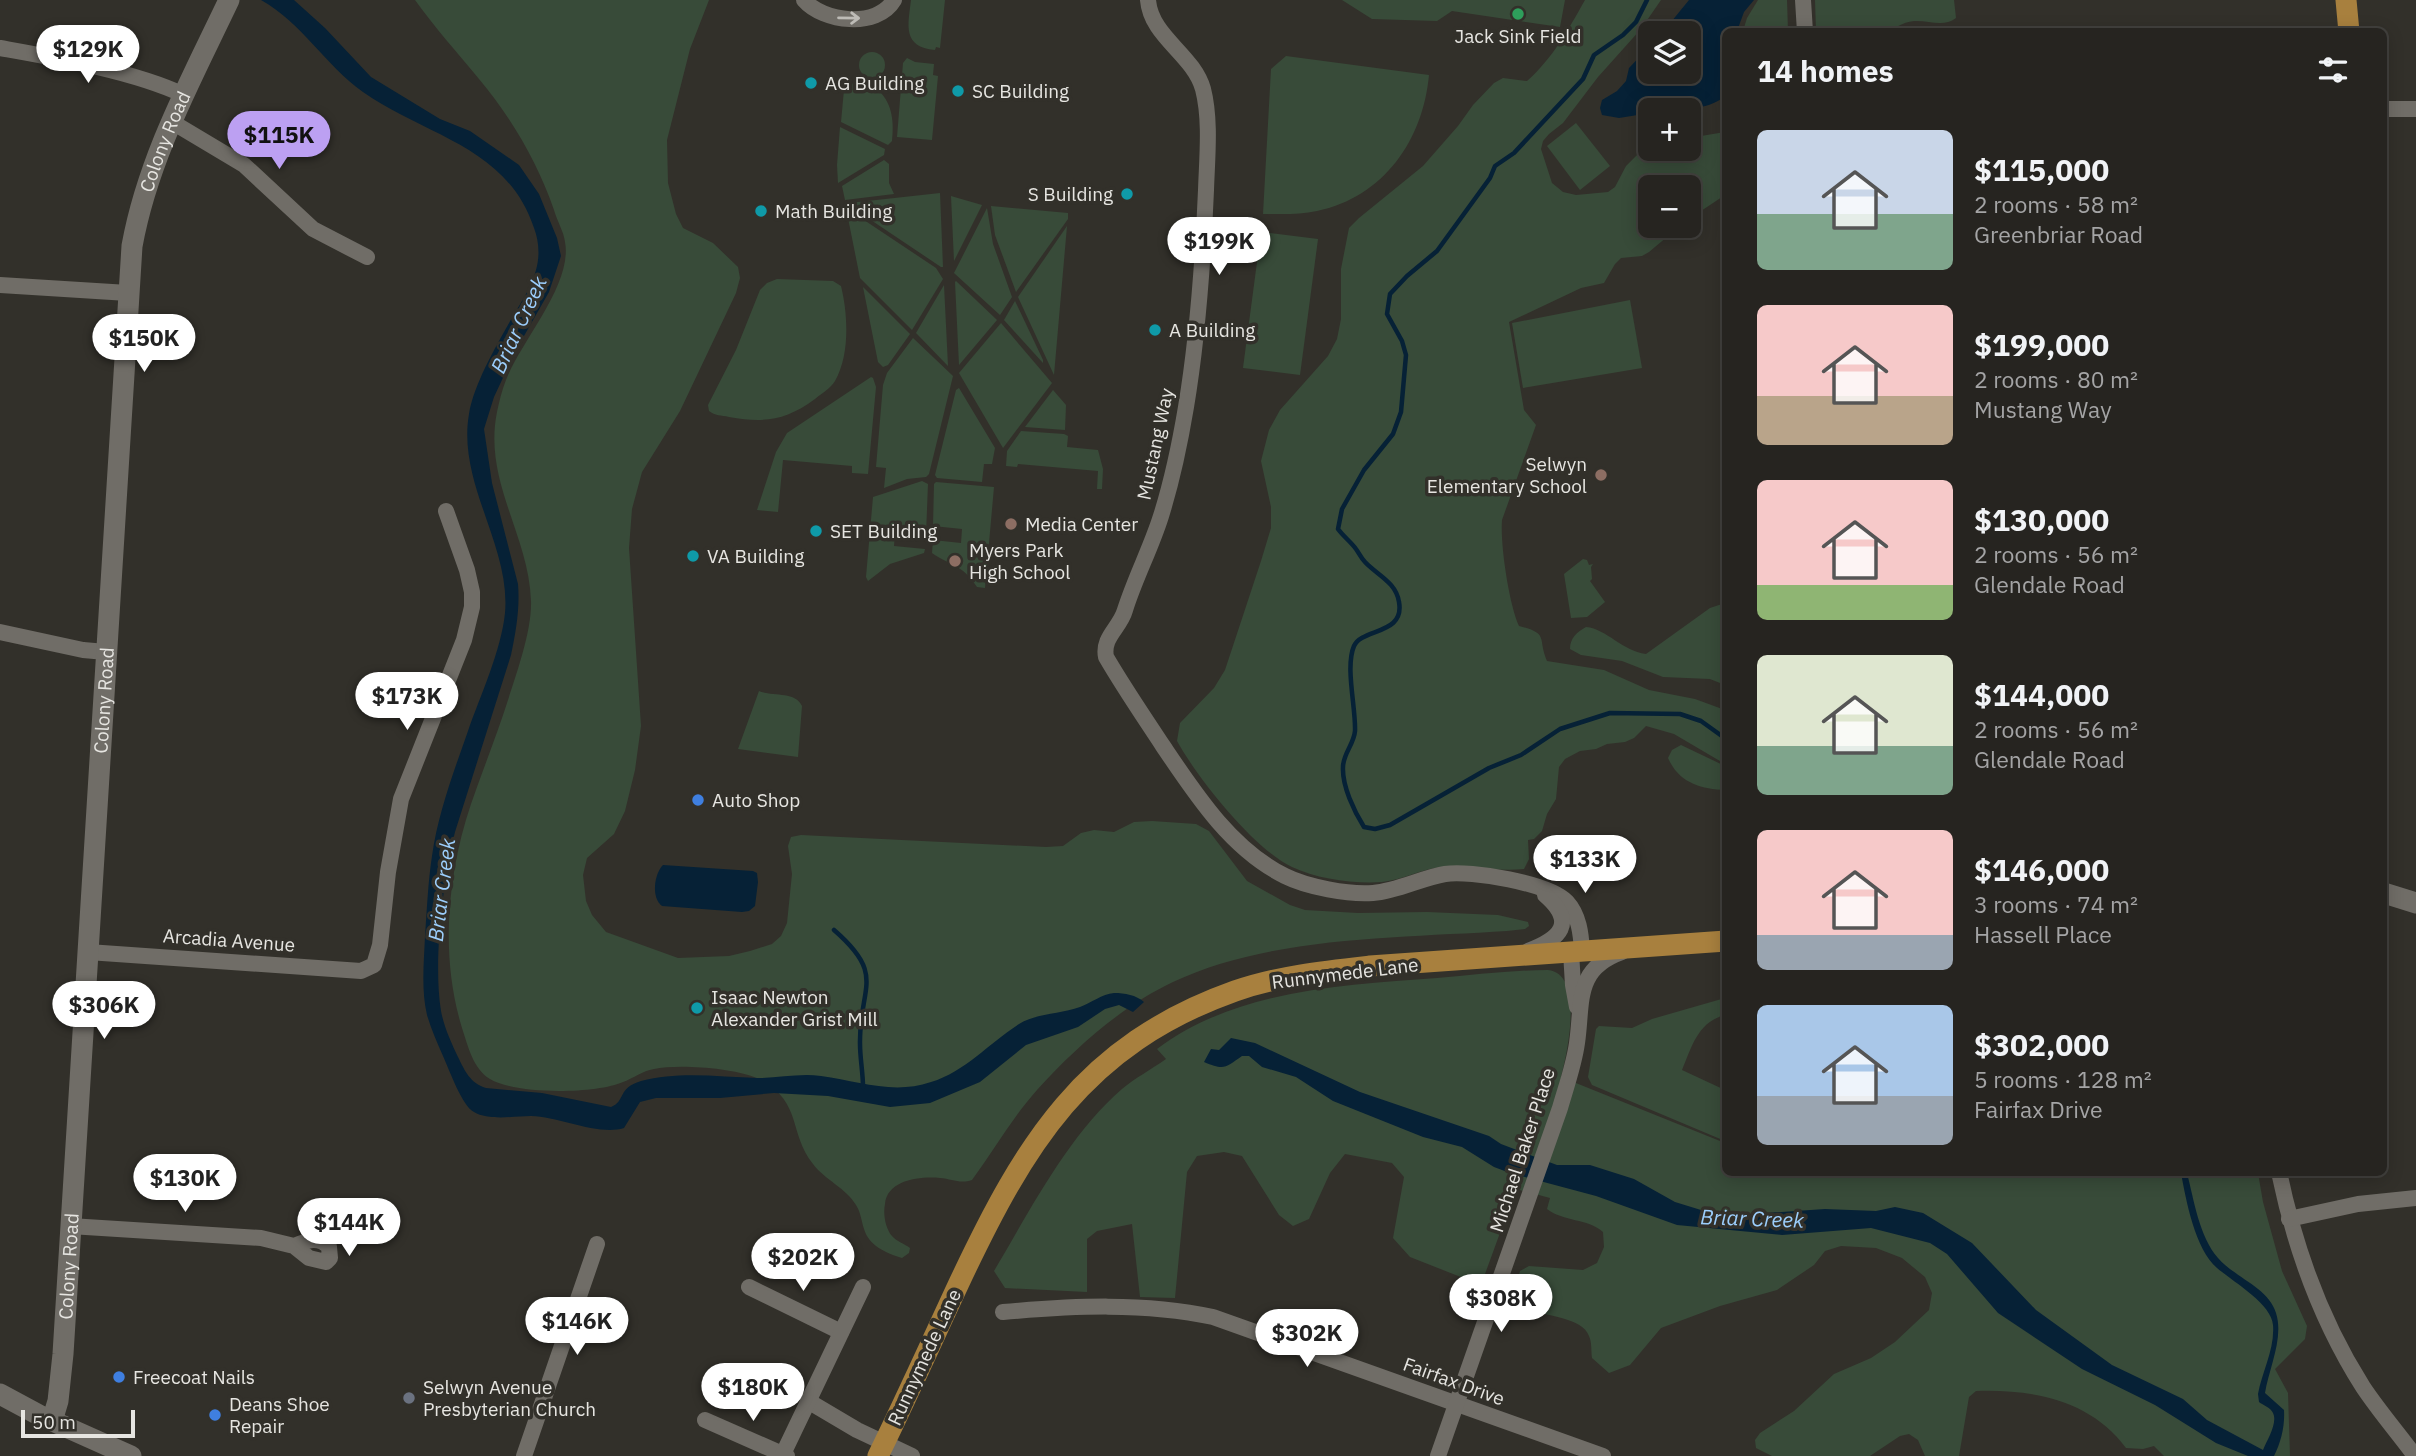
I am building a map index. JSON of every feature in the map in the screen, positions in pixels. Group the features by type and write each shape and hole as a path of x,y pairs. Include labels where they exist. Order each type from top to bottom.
{"main road":[{"path":"2346,0 2349,28"},
{"name":"Runnymede Lane","path":"881,1450 986,1227 1014,1175 1057,1112 1083,1085 1151,1030 1190,1009 1236,991 1272,981 1342,969 1722,941"}],"street":[{"name":"Colony Road","path":"52,1421 60,1386 132,246 141,204 156,158 229,0"},
{"path":"804,0 818,12 851,19 876,15 886,10 894,0"},
{"name":"Mustang Way","path":"1148,0 1154,21 1190,63 1201,83 1205,98 1207,172 1204,231 1187,397 1167,495 1122,621 1108,637 1105,645 1106,657 1197,797 1231,835 1285,876 1301,883 1362,893 1385,891 1447,874 1472,874 1531,886"},
{"path":"1803,0 1805,28"},
{"path":"0,48 129,76 164,85 184,95"},
{"path":"2387,110 2416,109"},
{"path":"172,122 244,164 313,229 367,257"},
{"path":"0,285 128,293"},
{"name":"Arcadia Avenue","path":"88,952 367,970 374,965 379,953 388,872 401,799 464,640 472,607 467,570 446,512"},
{"path":"0,632 83,650 106,652"},
{"path":"1531,886 1552,892 1569,903 1581,930 1573,985 1578,1013"},
{"path":"1518,955 1552,941 1559,934 1562,925 1562,917 1556,905 1531,886"},
{"path":"2387,894 2416,903"},
{"path":"1578,1013 1587,978 1596,965 1614,955 1638,947"},
{"name":"Michael Baker Place","path":"1438,1456 1553,1130 1573,1062 1578,1013"},
{"path":"2280,1176 2289,1219 2314,1294 2363,1387 2415,1456"},
{"path":"2289,1219 2358,1204 2416,1198"},
{"path":"70,1226 261,1238 294,1246"},
{"path":"524,1456 597,1244"},
{"path":"749,1287 841,1332"},
{"path":"705,1420 785,1455 863,1287"},
{"name":"Fairfax Drive","path":"1003,1312 1130,1307 1201,1315 1295,1345 1603,1456"},
{"path":"0,1394 52,1421 131,1456"},
{"path":"808,1401 881,1450 912,1456"}],"green space":[{"path":"415,0 709,0 690,49 667,140 668,183 676,214 683,228 713,243 738,267 740,278 736,293 680,411 642,472 632,509 629,548 641,726 635,770 625,811 614,834 587,858 583,875 586,901 592,915 606,932 678,958 729,956 772,944 781,936 787,923 792,874 788,846 791,837 801,835 1046,847 1063,846 1081,833 1094,830 1114,832 1134,822 1152,821 1196,824 1209,831 1247,881 1290,905 1305,910 1498,915 1528,922 1529,926 1507,931 1380,938 1293,947 1211,967 1154,992 1100,1029 1052,1074 1019,1112 972,1180 914,1179 892,1190 885,1204 885,1220 892,1236 910,1248 909,1253 902,1258 884,1251 870,1240 852,1199 818,1170 805,1152 788,1105 781,1095 754,1077 719,1069 664,1068 646,1071 611,1086 556,1091 518,1088 484,1075 469,1049 455,1001 449,916 456,859 463,831 504,713 523,651 531,612 523,553 501,485 494,437 497,412 505,384 561,276 565,242 540,175 513,125"},
{"path":"911,0 945,0 940,48 924,48 912,39 909,33"},
{"name":"Jack Sink Field","path":"1342,0 1565,0 1560,27 1452,11 1437,21 1372,19"},
{"path":"1585,0 1661,0 1647,21 1638,21 1638,32 1598,77 1563,123 1543,141 1541,149 1552,183 1563,192 1576,195 1608,192 1615,187 1626,166 1638,154 1638,161 1701,161 1701,136 1722,132 1722,197 1701,211 1701,175 1638,175 1638,238 1666,238 1642,256 1621,258 1604,283 1581,288 1509,322 1524,410 1536,425 1502,520 1506,574 1515,616 1519,626 1539,635 1547,661 1604,670 1649,690 1695,699 1722,709 1722,762 1674,734 1646,726 1634,738 1625,742 1580,751 1565,759 1559,767 1556,799 1547,814 1542,831 1534,839 1528,840 1529,859 1524,869 1444,867 1390,881 1371,882 1336,880 1313,875 1277,858 1228,812 1198,774 1177,741 1180,723 1214,688 1225,670 1271,528 1271,507 1261,461 1269,430 1280,410 1328,356 1337,339 1341,319 1341,269 1349,228 1423,166 1494,83 1503,78 1527,81 1545,63"},
{"path":"1758,0 1787,0 1788,28 1744,28"},
{"path":"1815,0 1954,0 1956,18 1946,23 1920,21 1894,28 1816,28"},
{"path":"872,52 881,56 885,65 881,74 872,78 863,74 859,65 863,56"},
{"path":"1286,56 1429,75 1425,99 1409,143 1380,179 1341,204 1297,214 1263,214 1271,69"},
{"path":"907,58 915,62 934,64 933,75 938,76 932,140 897,137 903,63"},
{"path":"848,78 861,90 879,91 884,96 893,128 892,141 888,145 841,122 845,79"},
{"path":"1576,123 1610,166 1580,190 1547,146"},
{"path":"840,127 885,149 884,155 838,183 837,165"},
{"path":"884,160 889,164 889,183 894,194 845,200 842,186"},
{"path":"940,193 943,267 849,203"},
{"path":"951,196 982,205 954,261"},
{"path":"991,206 1068,213 1068,219 1016,292 995,235"},
{"path":"846,208 936,268 943,279 912,330 860,278"},
{"path":"987,208 993,244 1012,297 1000,315 954,273"},
{"path":"1067,226 1054,375 1018,297"},
{"path":"1261,232 1318,239 1300,375 1243,368"},
{"path":"777,279 833,281 841,286 846,334 840,371 835,381 815,399 784,416 753,420 714,414 709,411 708,405 736,350 760,290"},
{"path":"955,282 997,320 959,365"},
{"path":"944,285 948,366 916,333"},
{"path":"863,287 910,334 888,365 883,367 878,362"},
{"path":"1630,300 1642,368 1523,388 1512,323"},
{"path":"1015,301 1043,360 1043,363 1004,320"},
{"path":"1001,323 1052,383 1003,448 959,373"},
{"path":"913,338 953,376 929,474 884,488 886,468 876,467 883,385 887,373"},
{"path":"871,377 876,387 868,474 852,473 852,466 783,460 778,512 757,510 776,452 787,433"},
{"path":"959,388 995,448 992,464 984,464 982,482 937,478 935,475 956,390"},
{"path":"1053,390 1066,405 1065,430 1025,427"},
{"path":"1021,431 1064,434 1068,436 1067,447 1098,450 1103,469 1102,489 1097,489 1098,471 1018,464 1017,467 1006,466 1007,451"},
{"path":"922,481 928,484 926,535 895,532 894,546 925,549 924,553 890,564 868,581 866,577 873,497"},
{"path":"936,482 994,487 985,588 977,587 961,569 932,553 933,540 961,543 962,529 933,526"},
{"path":"1583,559 1587,560 1589,565 1593,564 1590,581 1605,602 1587,617 1571,618 1564,574"},
{"path":"1722,604 1722,684 1710,679 1663,677 1622,661 1581,655 1570,649 1575,636 1586,627 1601,632 1629,649 1646,654 1710,608"},
{"path":"759,691 789,696 799,701 802,706 798,757 738,749"},
{"path":"1681,745 1722,765 1722,790 1699,786 1685,779 1668,758 1672,750"},
{"path":"1548,970 1559,975 1566,985 1571,1016 1561,1077 1722,1142 1722,1176 2259,1176 2282,1271 2307,1326 2305,1339 2275,1369 2288,1393 2290,1456 2164,1456 2154,1446 2143,1449 2126,1448 2096,1419 2059,1401 2018,1392 1976,1391 1969,1397 1959,1456 1925,1456 1918,1440 1909,1434 1900,1436 1870,1456 1772,1456 1756,1448 1755,1440 1760,1433 1794,1411 1834,1374 1871,1358 1895,1342 1929,1310 1932,1293 1925,1277 1902,1258 1876,1248 1841,1246 1825,1251 1814,1265 1777,1290 1720,1306 1661,1328 1630,1365 1609,1373 1592,1358 1590,1338 1576,1323 1519,1307 1511,1302 1520,1271 1529,1266 1583,1270 1597,1263 1604,1247 1603,1232 1590,1224 1547,1209 1550,1198 1516,1189 1481,1285 1410,1257 1393,1238 1404,1177 1392,1163 1345,1154 1330,1173 1309,1219 1293,1226 1279,1215 1242,1156 1224,1152 1197,1156 1187,1172 1175,1298 1140,1297 1132,1224 1097,1231 1087,1239 1087,1292 1005,1288 994,1271 1051,1175 1085,1128 1122,1089 1166,1059 1157,1049 1188,1029 1255,1002 1291,994 1365,984"},
{"path":"1722,999 1722,1016 1702,1029 1682,1070 1722,1089 1722,1140 1592,1085 1588,1077 1596,1029 1599,1026 1632,1028 1652,1019"}],"water":[{"name":"Briar Creek","path":"261,0 294,0 325,28 371,77 440,119 470,131 519,165 539,194 557,238 561,256 549,292 516,350 494,397 484,429 492,483 518,584 518,602 511,655 455,832 440,922 438,969 441,1011 450,1040 469,1076 486,1088 542,1093 611,1107 633,1084 670,1076 758,1078 813,1075 876,1086 917,1086 955,1071 1008,1031 1033,1018 1073,1009 1114,993 1130,995 1144,1002 1133,1012 1119,1005 1105,1009 1078,1027 1026,1045 980,1082 930,1103 890,1107 828,1096 774,1093 720,1098 656,1098 640,1102 624,1128 614,1130 591,1128 542,1117 480,1115 469,1108 456,1087 427,1015 423,976 428,896 432,856 442,808 495,657 505,613 505,588 500,563 470,465 467,440 469,414 487,364 532,282 538,259 537,238 521,200 505,178 462,146 363,92 289,20"},
{"path":"1689,0 1754,0 1744,12 1738,28 1722,28 1722,98 1718,101 1701,107 1701,98 1638,98 1638,115 1619,118 1602,115 1602,100 1617,91 1626,81 1629,68 1638,59 1638,84 1701,84 1701,21 1672,21"},
{"path":"663,865 753,871 757,873 758,882 755,906 742,912 662,906 656,897 655,886 657,874"},
{"name":"Briar Creek","path":"1231,1038 1255,1043 1360,1092 1489,1136 1501,1144 1557,1165 1590,1165 1634,1179 1675,1202 1701,1210 1750,1214 1825,1209 1876,1211 1895,1207 1923,1213 1972,1243 2036,1310 2112,1365 2183,1399 2207,1420 2263,1450 2274,1422 2272,1411 2259,1402 2258,1394 2272,1343 2271,1317 2259,1301 2209,1260 2197,1237 2186,1197 2182,1176 2188,1176 2198,1217 2211,1249 2225,1265 2259,1290 2272,1304 2276,1313 2277,1343 2265,1393 2284,1410 2279,1445 2274,1456 2248,1456 2216,1443 2155,1405 2082,1369 1998,1313 1947,1254 1930,1243 1871,1228 1782,1235 1677,1225 1596,1196 1494,1167 1462,1147 1423,1137 1333,1101 1296,1077 1262,1067 1249,1056 1242,1056 1225,1066 1204,1062 1211,1049 1219,1050"}],"waterway":[{"path":"1647,0 1636,22 1623,35 1594,55 1583,79 1514,153 1495,166 1490,178 1437,251 1390,294 1387,314 1402,341 1406,355 1401,412 1393,434 1364,470 1342,509 1338,529 1365,562 1394,589 1399,602 1399,613 1390,626 1365,636 1354,646 1351,676 1355,731 1343,762 1343,774 1349,798 1360,821 1364,827 1375,829 1390,825 1489,768 1521,755 1560,729 1610,713 1680,714 1701,721 1722,736"},
{"path":"834,930 860,959 865,971 860,1044 863,1087"}],"place":[{"name":"Jack Sink Field","path":"1518,14"},
{"name":"AG Building","path":"811,83"},
{"name":"SC Building","path":"958,91"},
{"name":"S Building","path":"1127,194"},
{"name":"Math Building","path":"761,211"},
{"name":"A Building","path":"1155,330"},
{"name":"Selwyn Elementary School","path":"1601,475"},
{"name":"Media Center","path":"1011,524"},
{"name":"SET Building","path":"816,531"},
{"name":"VA Building","path":"693,556"},
{"name":"Myers Park High School","path":"955,561"},
{"name":"Auto Shop","path":"698,800"},
{"name":"Isaac Newton Alexander Grist Mill","path":"697,1008"},
{"name":"Freecoat Nails","path":"119,1377"},
{"name":"Selwyn Avenue Presbyterian Church","path":"409,1398"},
{"name":"Deans Shoe Repair","path":"215,1415"}]}
